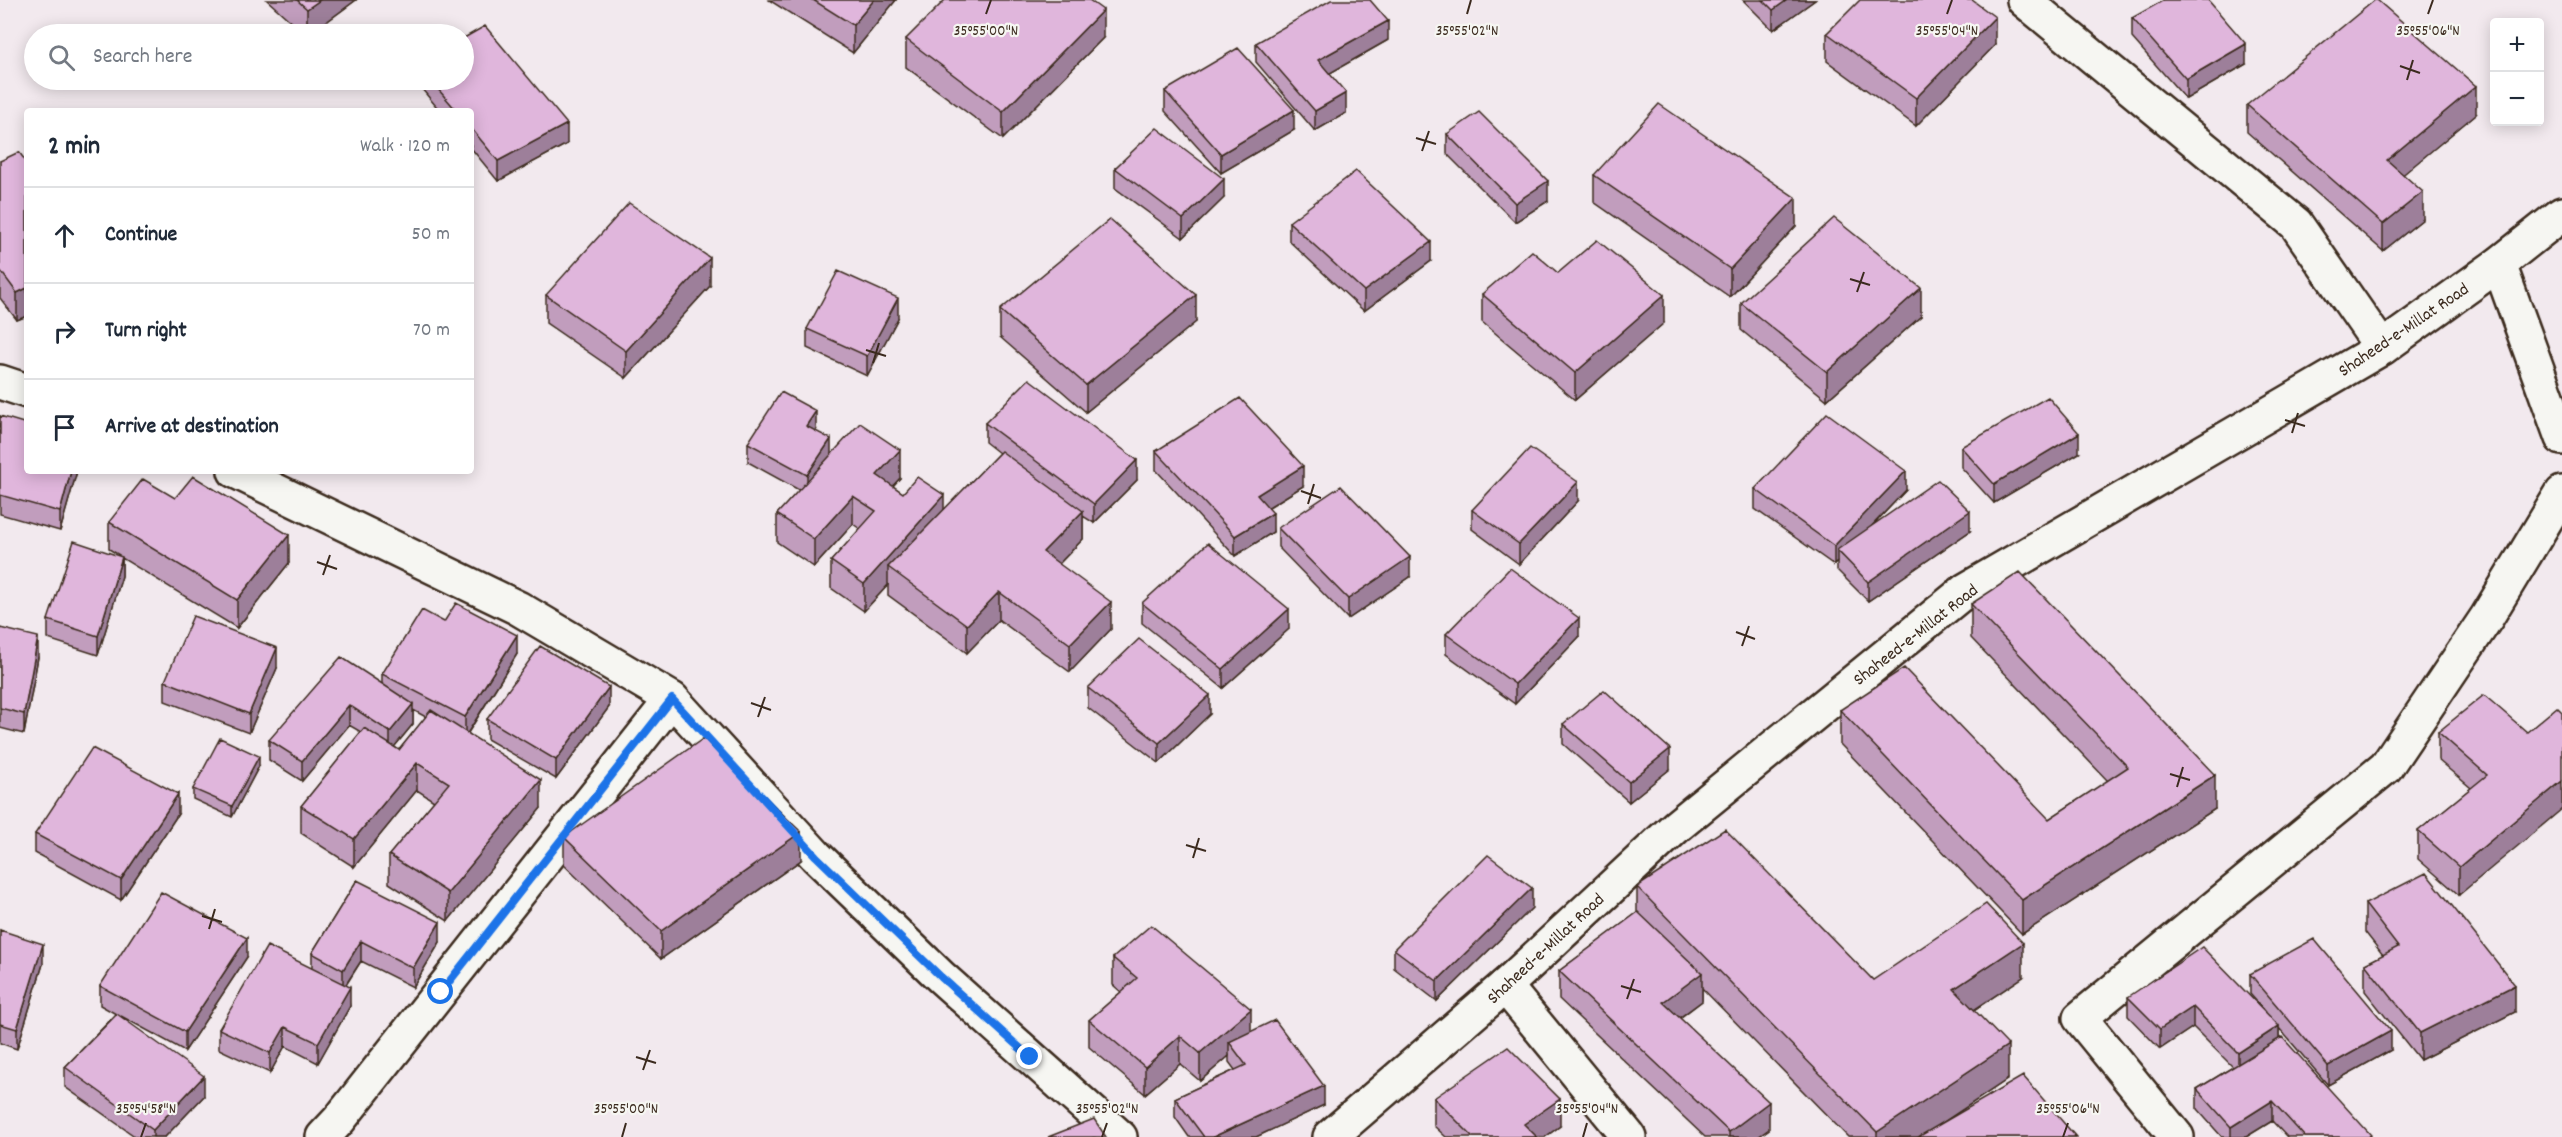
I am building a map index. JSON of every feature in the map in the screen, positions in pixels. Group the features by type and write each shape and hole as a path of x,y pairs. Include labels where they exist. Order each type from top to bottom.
{"street":[{"path":"2024,0 2296,224 2382,348"},
{"name":"Shaheed-e-Millat Road","path":"1330,1137 1505,986 1677,826 1966,590 2382,348 2499,264 2562,214"},
{"path":"2499,264 2562,438"},
{"path":"0,382 24,390"},
{"path":"241,474 518,608 672,699 816,856 941,977 1120,1137"},
{"path":"2177,1137 2080,1018 2386,767 2487,617 2562,493"},
{"path":"323,1137 339,1120 672,699"},
{"path":"1505,986 1629,1137"}],"building":[{"path":"297,0 320,0 307,9"},
{"path":"813,0 874,0 853,25"},
{"path":"945,0 1089,0 1103,10 1003,112 906,39"},
{"path":"1331,0 1370,0 1388,21 1318,60 1346,93 1315,111 1256,43"},
{"path":"1763,0 1787,0 1773,10"},
{"path":"1860,0 1972,0 1995,17 1916,98 1827,33"},
{"path":"2164,0 2208,0 2246,44 2186,79 2132,18"},
{"path":"2375,0 2476,86 2387,160 2423,192 2383,224 2247,105"},
{"path":"485,26 567,124 498,161 474,132 474,108 454,108 439,90 474,90 474,32"},
{"path":"1238,48 1294,110 1221,154 1165,91"},
{"path":"1659,104 1796,198 1730,269 1594,175"},
{"path":"1479,112 1548,181 1515,203 1447,134"},
{"path":"1157,128 1224,179 1183,219 1115,168"},
{"path":"19,152 24,159 24,290 17,293 0,270 0,161"},
{"path":"1356,171 1431,242 1364,291 1289,222"},
{"path":"629,203 710,258 626,351 546,295"},
{"path":"1834,218 1921,288 1827,372 1741,303"},
{"path":"1110,219 1196,295 1086,385 1000,310"},
{"path":"1597,240 1664,295 1575,373 1482,294 1532,251 1558,273"},
{"path":"838,271 898,298 867,356 807,329"},
{"path":"1029,379 1137,460 1094,504 985,423"},
{"path":"781,392 816,411 806,426 831,439 807,475 748,443"},
{"path":"2048,397 2079,433 1994,484 1961,447"},
{"path":"1240,398 1303,466 1257,495 1273,513 1235,536 1156,451"},
{"path":"1827,413 1906,471 1834,546 1755,489"},
{"path":"0,416 24,423 24,474 70,474 60,512 0,495"},
{"path":"860,423 900,450 877,475 903,493 917,477 944,495 864,584 831,561 876,511 853,496 814,539 777,514"},
{"path":"1530,448 1578,482 1519,544 1472,510"},
{"path":"1001,451 1083,511 1043,552 1111,602 1070,644 999,592 967,625 888,567"},
{"path":"193,476 289,535 237,600 109,522 143,479 175,498"},
{"path":"1938,480 1970,511 1868,582 1837,550"},
{"path":"1341,486 1410,557 1348,599 1278,528"},
{"path":"74,541 122,557 98,636 48,620"},
{"path":"1208,543 1289,609 1223,669 1142,603"},
{"path":"1510,568 1579,618 1515,684 1446,634"},
{"path":"2020,572 2215,775 2022,900 1840,710 1904,668 2049,819 2128,767 1971,604"},
{"path":"456,603 517,635 465,717 382,674 422,610 444,622"},
{"path":"193,616 277,648 249,714 165,681"},
{"path":"0,628 38,637 24,714 0,708"},
{"path":"1139,639 1210,695 1159,743 1088,688"},
{"path":"540,646 609,687 556,760 487,719"},
{"path":"341,657 413,704 390,732 349,705 302,761 269,740"},
{"path":"1604,690 1670,749 1629,782 1563,724"},
{"path":"2484,695 2527,732 2557,707 2562,712 2562,781 2459,867 2418,831 2487,775 2438,732"},
{"path":"431,710 541,780 448,893 389,855 449,783 417,763 354,839 301,806 364,728 399,750"},
{"path":"220,738 259,756 232,806 193,789"},
{"path":"704,738 801,832 661,931 564,837"},
{"path":"92,748 178,794 121,880 35,834"},
{"path":"1725,829 1873,980 1986,904 2023,943 1954,989 2008,1045 1877,1132 1637,887"},
{"path":"1488,855 1532,888 1437,981 1394,949"},
{"path":"2426,873 2515,985 2420,1033 2365,964 2398,947 2365,904"},
{"path":"357,880 440,922 413,968 361,941 343,970 312,953"},
{"path":"161,892 247,938 185,1032 100,986"},
{"path":"1638,912 1702,973 1663,1002 1769,1102 1729,1132 1559,971"},
{"path":"1151,925 1251,1009 1200,1053 1180,1036 1145,1067 1089,1020 1137,978 1113,958"},
{"path":"0,930 43,944 17,1029 0,1024"},
{"path":"2314,939 2391,1031 2328,1066 2250,974"},
{"path":"267,946 350,987 318,1043 285,1027 270,1053 219,1029"},
{"path":"2202,947 2279,1026 2238,1053 2193,1007 2160,1029 2128,997"},
{"path":"117,1014 204,1076 153,1130 65,1067"},
{"path":"1275,1020 1324,1086 1213,1137 1204,1137 1175,1098 1246,1065 1229,1042"},
{"path":"2282,1037 2371,1135 2368,1137 2305,1137 2272,1101 2231,1127 2197,1089"},
{"path":"1508,1047 1560,1099 1524,1124 1537,1137 1473,1137 1434,1098"},
{"path":"2023,1076 2076,1137 1918,1137"},
{"path":"1094,1119 1106,1137 1048,1137"}],"route":[{"path":"441,992 672,699 816,856 941,977 1030,1057"}]}
